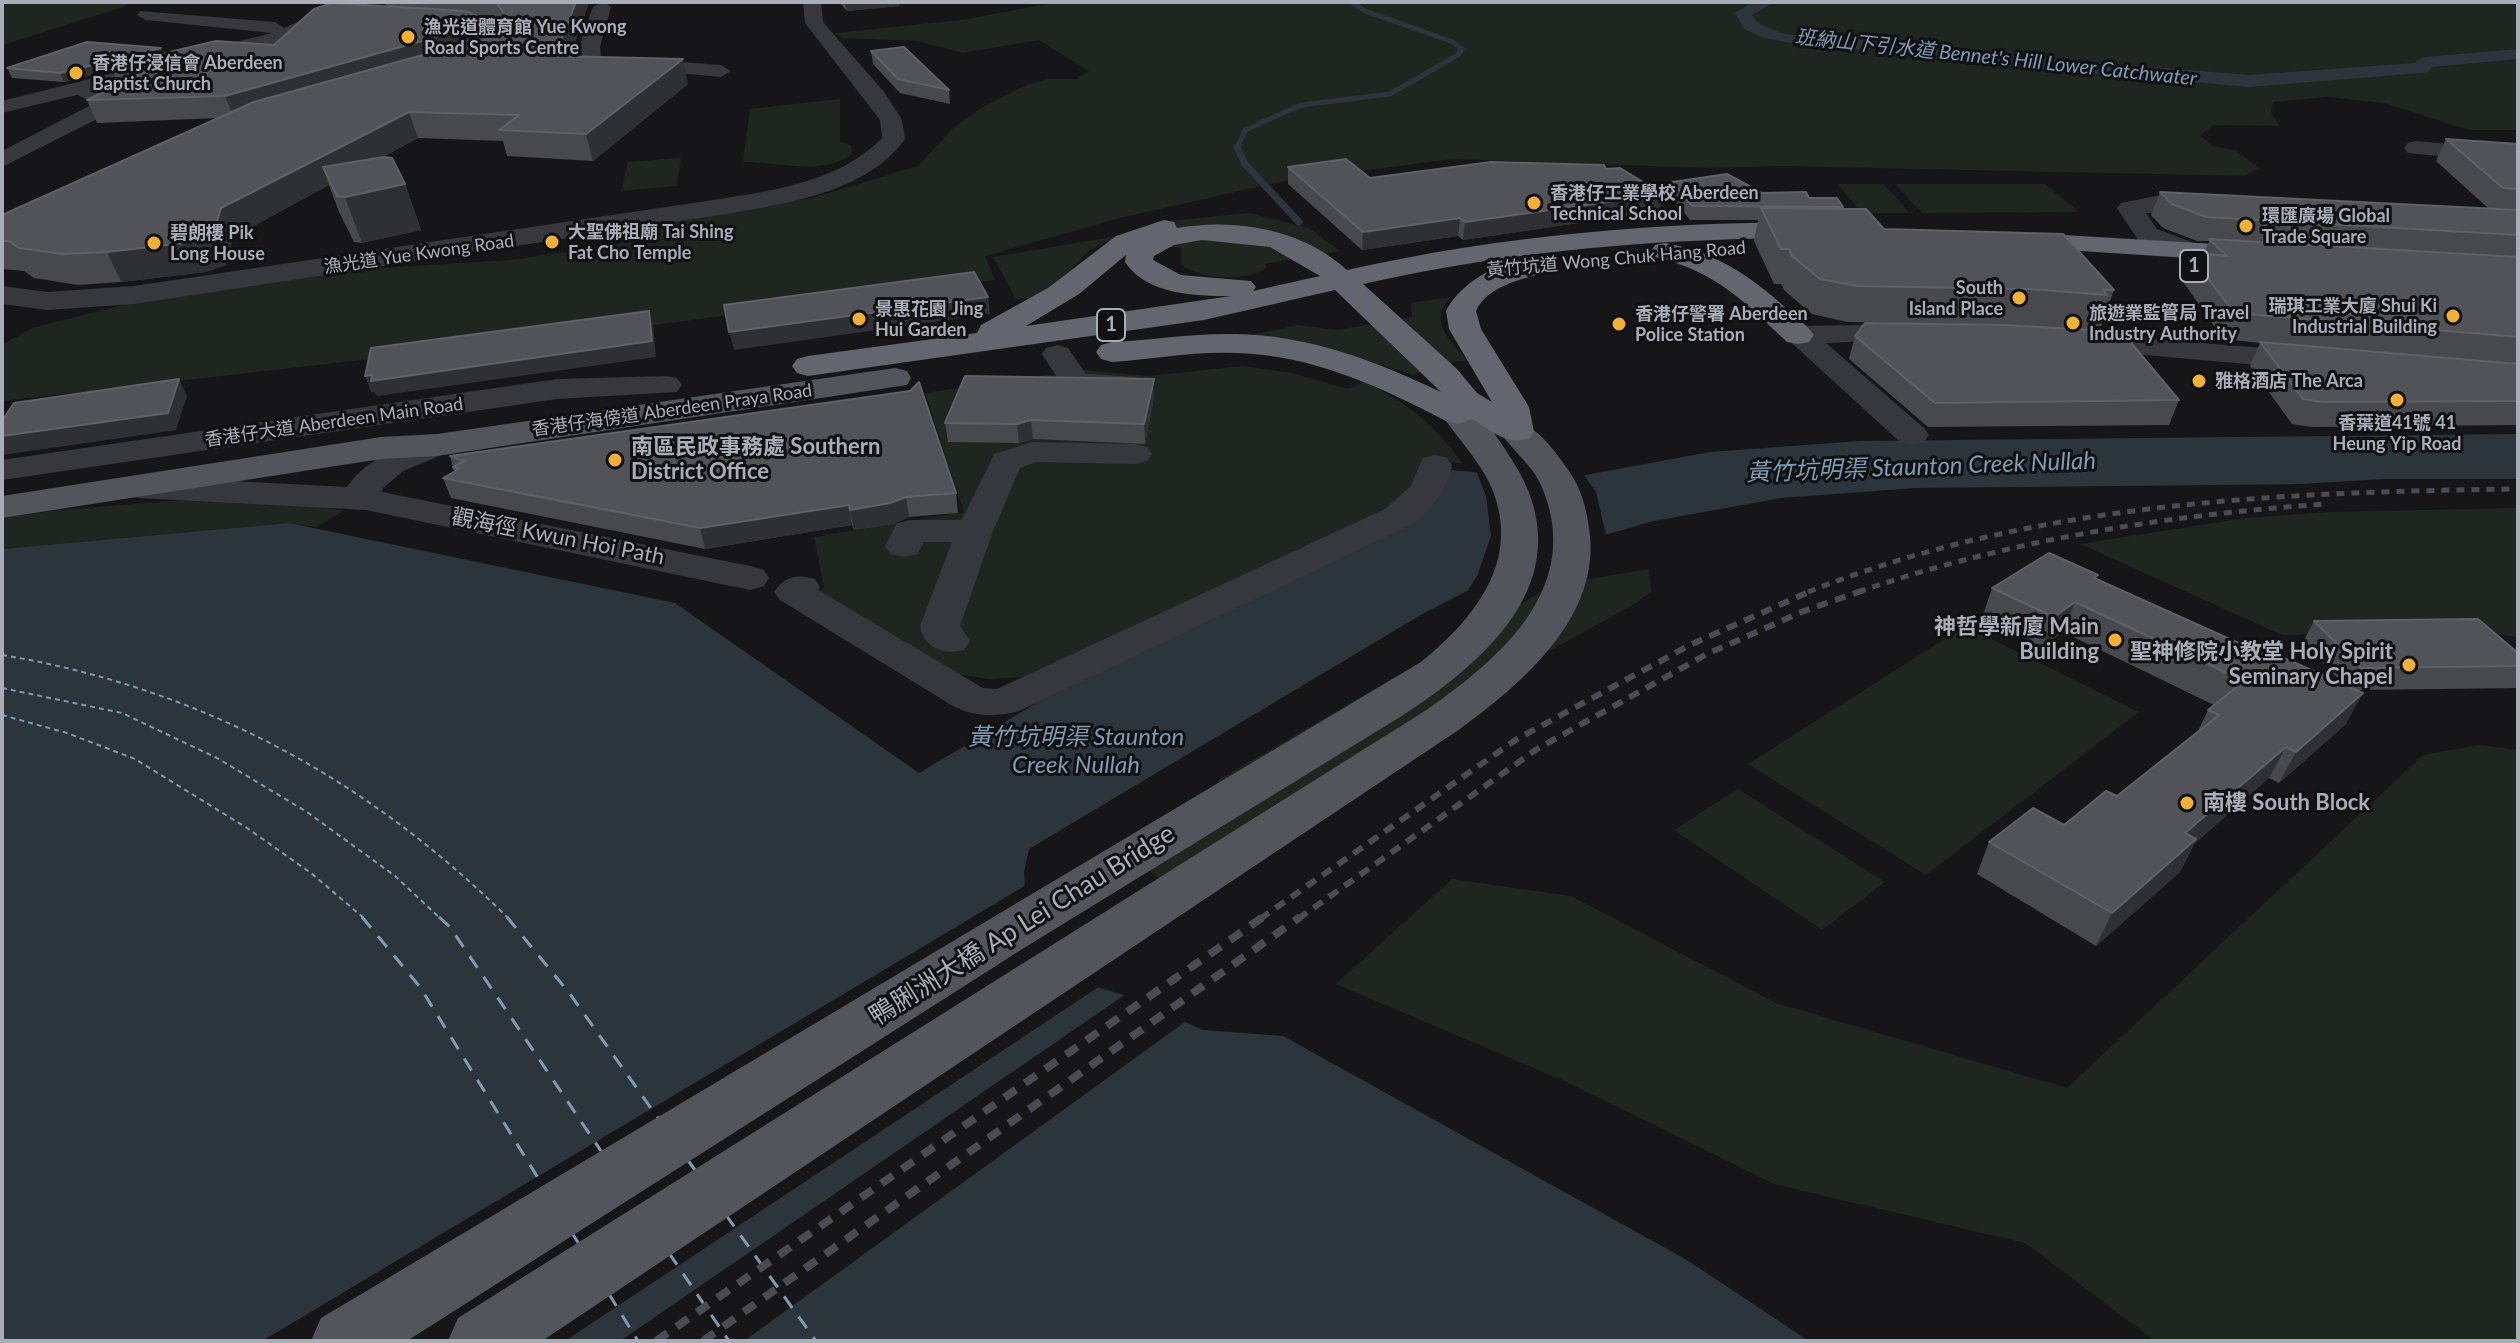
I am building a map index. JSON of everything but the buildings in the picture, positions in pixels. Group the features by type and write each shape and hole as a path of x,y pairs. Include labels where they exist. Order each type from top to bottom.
{"highway":[{"name":"黃竹坑道 Wong Chuk Hang Road","path":"1299,287 1417,263 1590,238 1718,230 1842,239 1783,246 1665,251 1480,271 1339,298"},
{"path":"972,342 1037,309 1133,246 1185,234 1244,234 1279,241 1326,266 1445,376 1462,407"},
{"path":"1133,246 1139,262 1148,272 1172,282 1206,287 1299,287"},
{"path":"1725,271 1741,257 1783,246"},
{"name":"1","path":"1991,247 2188,250 2289,265 1991,247"},
{"path":"1665,251 1690,255 1725,271 1798,335"},
{"path":"1517,432 1512,407 1461,319 1467,298 1477,288 1535,266"},
{"name":"香港仔海傍道 Aberdeen Praya Road","path":"808,366 1204,311 1299,287"},
{"name":"香港仔海傍道 Aberdeen Praya Road","path":"898,389 1339,298"},
{"path":"1057,354 1232,343 1292,348 1355,364 1517,432"}],"main road":[{"name":"香港仔海傍道 Aberdeen Praya Road","path":"2,482 808,366"},
{"name":"香港仔海傍道 Aberdeen Praya Road","path":"2,507 350,453 442,454 898,389"},
{"name":"鴨脷洲大橋 Ap Lei Chau Bridge","path":"346,1341 1095,879 1397,697 1460,653 1497,608 1511,582 1522,544 1516,495 1462,407"},
{"path":"483,1341 1431,728 1496,681 1526,651 1548,620 1567,579 1574,541 1557,481 1517,432"}],"street":[{"name":"漁光道 Yue Kwong Road","path":"2,295 62,301 169,291 690,213 763,199 823,182 869,162 894,139 891,120 877,98 814,23 812,2"},
{"path":"602,7 590,47 594,61 721,71"},
{"path":"2,107 271,41 334,14 361,9"},
{"path":"146,15 300,30"},
{"path":"396,17 472,22 487,26 498,34 497,41 485,50 445,65"},
{"path":"7,157 113,102 74,89 16,83"},
{"path":"2416,148 2518,157"},
{"path":"2188,250 2148,235 2130,208 2161,203 2231,206"},
{"path":"1798,335 1941,334"},
{"path":"1798,335 1912,435"},
{"path":"2047,340 2345,363"},
{"path":"1057,354 1076,383 1140,384"},
{"name":"香港仔大道 Aberdeen Main Road","path":"2,470 557,389 666,385"},
{"path":"950,641 942,634 940,626 975,531 1006,461 1013,456 1033,452 1135,454"},
{"path":"366,499 364,489 380,471 442,454"},
{"path":"798,589 968,697 978,702 1004,702 1398,517 1414,505 1427,489 1435,465"},
{"name":"觀海徑 Kwun Hoi Path","path":"139,487 366,499 750,578"},
{"path":"904,546 910,531 975,531"}],"shaded area":[{"path":"2,2 130,2 124,7 2,45"},
{"path":"1058,2 2518,2 2518,130 2470,130 2384,103 2327,97 2273,102 2271,112 2279,126 2214,125 2200,135 2212,146 2236,150 2258,168 2245,176 1782,166 1707,168 1452,159 1284,181 1120,218 985,256 995,280 563,337 2,401 2,345 32,328 124,305 349,270 511,260 614,245 678,221 812,198 918,166 952,129 981,108 1028,84 1048,79 1076,79 1089,71 1039,40 962,53 919,41 841,38 835,33 961,20"},
{"path":"840,99 840,141 851,145 852,154 827,165 743,162 750,109"},
{"path":"681,158 677,186 621,191 628,162"},
{"path":"1837,184 1883,184 1910,213 1862,213"},
{"path":"1895,184 2045,184 2079,212 1922,213"},
{"path":"1249,213 1309,228 1340,251 1266,264 1266,268 1247,276 1223,277 1200,273 1181,264 1181,248 1107,241 1089,251 1043,297 1016,299 993,257 1148,231 1169,221"},
{"path":"1451,297 1444,306 1441,322 1448,338 1468,361 1443,362 1413,375 1356,357 1251,341 1252,335 1298,325 1337,330 1412,317 1411,303"},
{"path":"1242,366 1292,373 1348,389 1364,382 1395,398 1420,416 1463,464 1426,458 1411,493 1387,512 1028,677 989,679 952,673 814,594 824,587 814,537 964,512 925,393 1084,370 1148,376"},
{"path":"223,497 279,499 344,511 316,527 289,523 2,549 2,518 58,510"},
{"path":"2518,508 2518,637 2474,631 2282,635 2080,544 2245,518 2328,512"},
{"path":"1649,569 1651,592 1636,603 1503,677 1176,892 1121,848 1193,807 1220,779 1553,585"},
{"path":"1965,626 2139,712 1926,875 1748,764"},
{"path":"2480,745 2518,750 2518,1341 2155,1341 2025,1243 1774,1184 1569,1083 1336,984 1452,879 1571,896 1776,1003 2067,1088 2423,755"},
{"path":"1738,789 1885,882 1822,930 1674,830"}],"water":[{"name":"黃竹坑明渠 Staunton Creek Nullah","path":"2518,434 2518,482 1915,488 1781,498 1654,521 1594,538 1506,571 1424,613 1029,849 1024,872 1026,919 1038,939 1084,983 1130,997 1203,1030 1283,1036 1687,1260 1809,1341 2,1341 2,549 289,523 675,603 919,773 1050,695 1434,500 1451,470 1559,480 1710,452 1860,441"}],"pier":[{"path":"1475,468 1558,476 1581,471 1596,492 1607,539 1508,575 1464,597 1477,576 1491,536 1486,496"},
{"path":"2384,479 2518,479 2518,486 2218,489"},
{"path":"1028,884 1030,918 1045,944 1086,979 1103,984 565,1341 262,1341"},
{"path":"1129,992 1189,1019 744,1341 620,1341"}],"waterway":[{"path":"1237,148 1245,130 1301,105 1390,94 1458,55 1462,49 1453,42 1365,11 1352,2"},
{"name":"班納山下引水道 Bennet's Hill Lower Catchwater","path":"1766,2 1743,13 1750,25 1764,33 1823,44 1895,44 1934,54 2249,81 2422,68 2424,62 2518,54"},
{"path":"1237,148 1245,164 1299,222"}],"ferry route":[{"path":"2,655 75,670 145,690 212,716 276,746 338,782 398,823 455,869 508,918"},
{"path":"2,688 122,713 217,758 307,812 395,876 441,919"},
{"path":"2,715 67,733 135,759 247,828 311,873 365,919"},
{"path":"362,917 420,987 543,1186"},
{"path":"439,917 450,927 601,1151"},
{"path":"508,918 570,994 658,1118"},
{"path":"687,1159 695,1170"},
{"path":"726,1215 816,1341"},
{"path":"572,1233 579,1244"},
{"path":"669,1253 729,1341"},
{"path":"609,1294 638,1341"}],"railway":[{"path":"1810,591 1894,562 1981,538 2158,508 2338,494 2518,489"},
{"path":"1861,591 1972,558 2089,533 2207,515 2326,504"},
{"path":"1260,919 1517,739 1690,645 1810,591"},
{"path":"1298,919 1537,749 1707,654 1804,611 1861,591"},
{"path":"656,1341 1263,917"},
{"path":"703,1341 1300,917"}],"place":[{"name":"漁光道體育館 Yue Kwong Road Sports Centre","path":"408,37"},
{"name":"香港仔浸信會 Aberdeen Baptist Church","path":"76,73"},
{"name":"香港仔工業學校 Aberdeen Technical School","path":"1534,203"},
{"name":"環匯廣場 Global Trade Square","path":"2246,226"},
{"name":"大聖佛祖廟 Tai Shing Fat Cho Temple","path":"552,242"},
{"name":"碧朗樓 Pik Long House","path":"154,243"},
{"name":"South Island Place","path":"2019,298"},
{"name":"瑞琪工業大廈 Shui Ki Industrial Building","path":"2453,316"},
{"name":"景惠花園 Jing Hui Garden","path":"859,319"},
{"name":"旅遊業監管局 Travel Industry Authority","path":"2073,323"},
{"name":"香港仔警署 Aberdeen Police Station","path":"1619,324"},
{"name":"雅格酒店 The Arca","path":"2199,381"},
{"name":"香葉道41號 41 Heung Yip Road","path":"2397,400"},
{"name":"南區民政事務處 Southern District Office","path":"615,460"},
{"name":"神哲學新廈 Main Building","path":"2115,640"},
{"name":"聖神修院小教堂 Holy Spirit Seminary Chapel","path":"2409,665"},
{"name":"南樓 South Block","path":"2187,803"}]}
